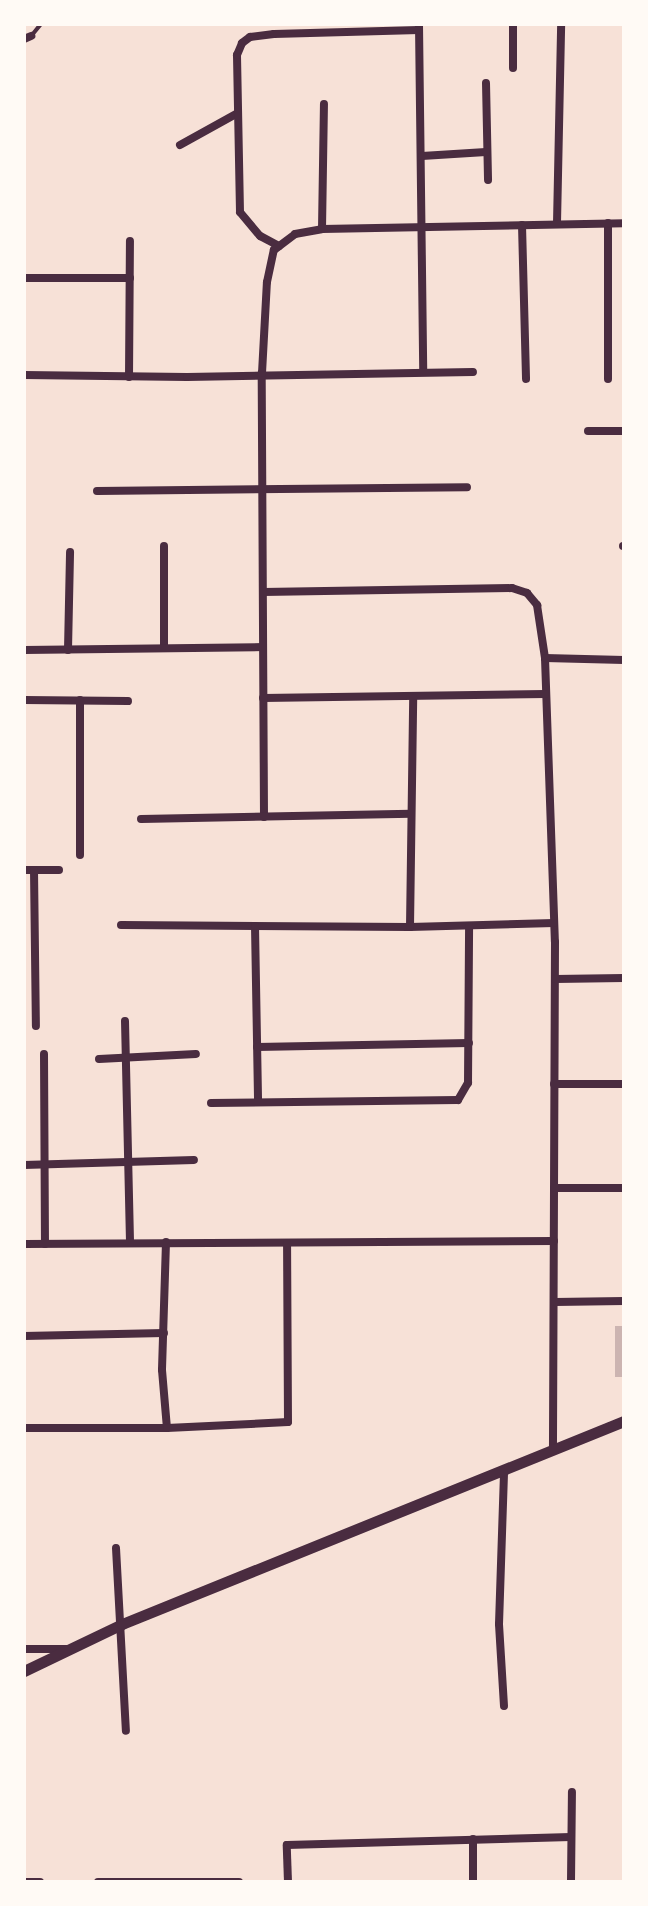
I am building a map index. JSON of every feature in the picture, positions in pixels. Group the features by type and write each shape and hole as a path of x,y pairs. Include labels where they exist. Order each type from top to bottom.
{"street":[{"path":"513,24 513,68"},
{"path":"557,223 561,24"},
{"path":"279,246 260,236 240,212 237,55 242,43 250,37 419,27 423,372"},
{"path":"486,83 488,180"},
{"path":"322,229 324,104"},
{"path":"180,145 238,113"},
{"path":"422,156 486,152"},
{"path":"608,223 608,379"},
{"path":"264,817 262,373 269,264 279,246 295,234 322,229 624,223"},
{"path":"522,225 526,379"},
{"path":"129,377 130,241"},
{"path":"24,278 130,278"},
{"path":"24,375 129,377 473,372"},
{"path":"588,431 624,431"},
{"path":"97,491 263,492 467,487"},
{"path":"164,546 164,648"},
{"path":"68,650 70,552"},
{"path":"263,592 512,588 532,597 543,626 555,979 553,1447"},
{"path":"24,650 263,647"},
{"path":"545,658 624,660"},
{"path":"263,698 545,694"},
{"path":"410,927 413,698"},
{"path":"24,700 128,701"},
{"path":"80,700 80,855"},
{"path":"141,819 411,814"},
{"path":"36,1026 29,870 59,870"},
{"path":"121,925 410,927 554,923"},
{"path":"255,926 258,1102"},
{"path":"211,1103 458,1100 468,1083 469,926"},
{"path":"555,979 624,978"},
{"path":"125,1021 130,1242"},
{"path":"257,1047 469,1043"},
{"path":"44,1054 45,1244"},
{"path":"99,1059 196,1054"},
{"path":"554,1084 624,1084"},
{"path":"24,1165 194,1160"},
{"path":"554,1188 624,1188"},
{"path":"24,1244 554,1241"},
{"path":"166,1242 164,1333 167,1428"},
{"path":"24,1428 167,1428 288,1422 287,1243"},
{"path":"555,1302 624,1301"},
{"path":"24,1336 164,1333"},
{"path":"24,1671 122,1624 504,1471 553,1447 624,1421"},
{"path":"504,1471 499,1624 504,1706"},
{"path":"116,1548 126,1731"},
{"path":"24,1649 68,1649"},
{"path":"571,1882 572,1792"},
{"path":"288,1882 287,1845 571,1837"},
{"path":"473,1839 473,1882"},
{"path":"24,1882 40,1882"},
{"path":"98,1882 239,1882"}],"lane":[{"path":"28,37 41,24"}],"building":[{"path":"615,1326 624,1326 624,1377 615,1377"}]}
